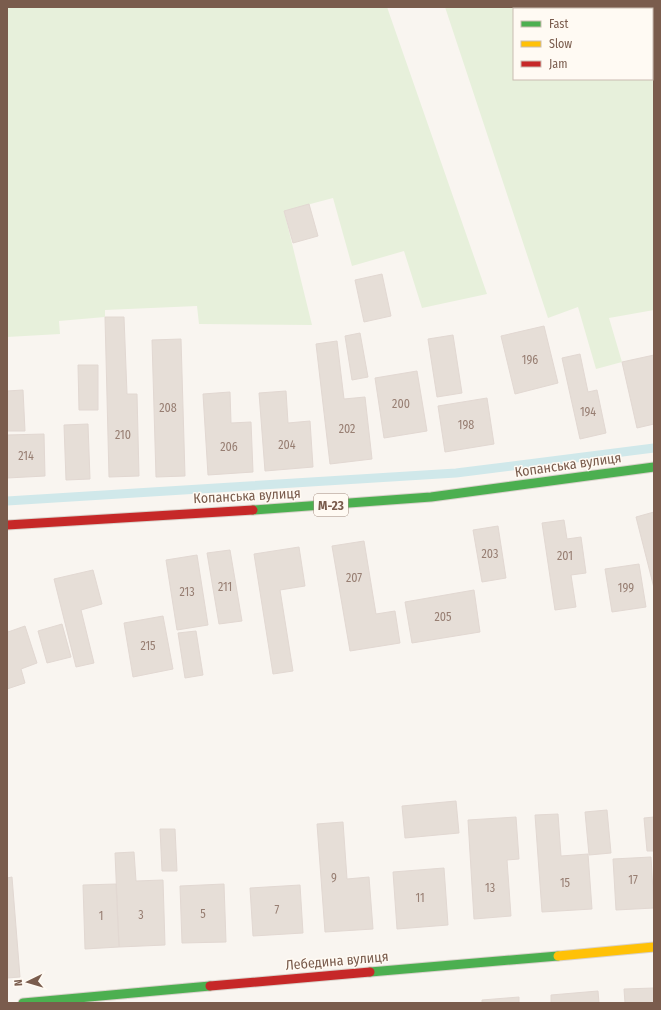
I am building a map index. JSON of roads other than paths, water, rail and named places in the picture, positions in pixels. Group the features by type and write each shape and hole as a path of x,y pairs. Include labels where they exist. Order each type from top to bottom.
{"main road":[{"name":"Копанська вулиця","path":"7,525 278,509 423,497 654,467"},
{"name":"Лебедина вулиця","path":"23,1003 654,947"}],"waterway":[{"path":"7,501 456,473 654,448"}]}
